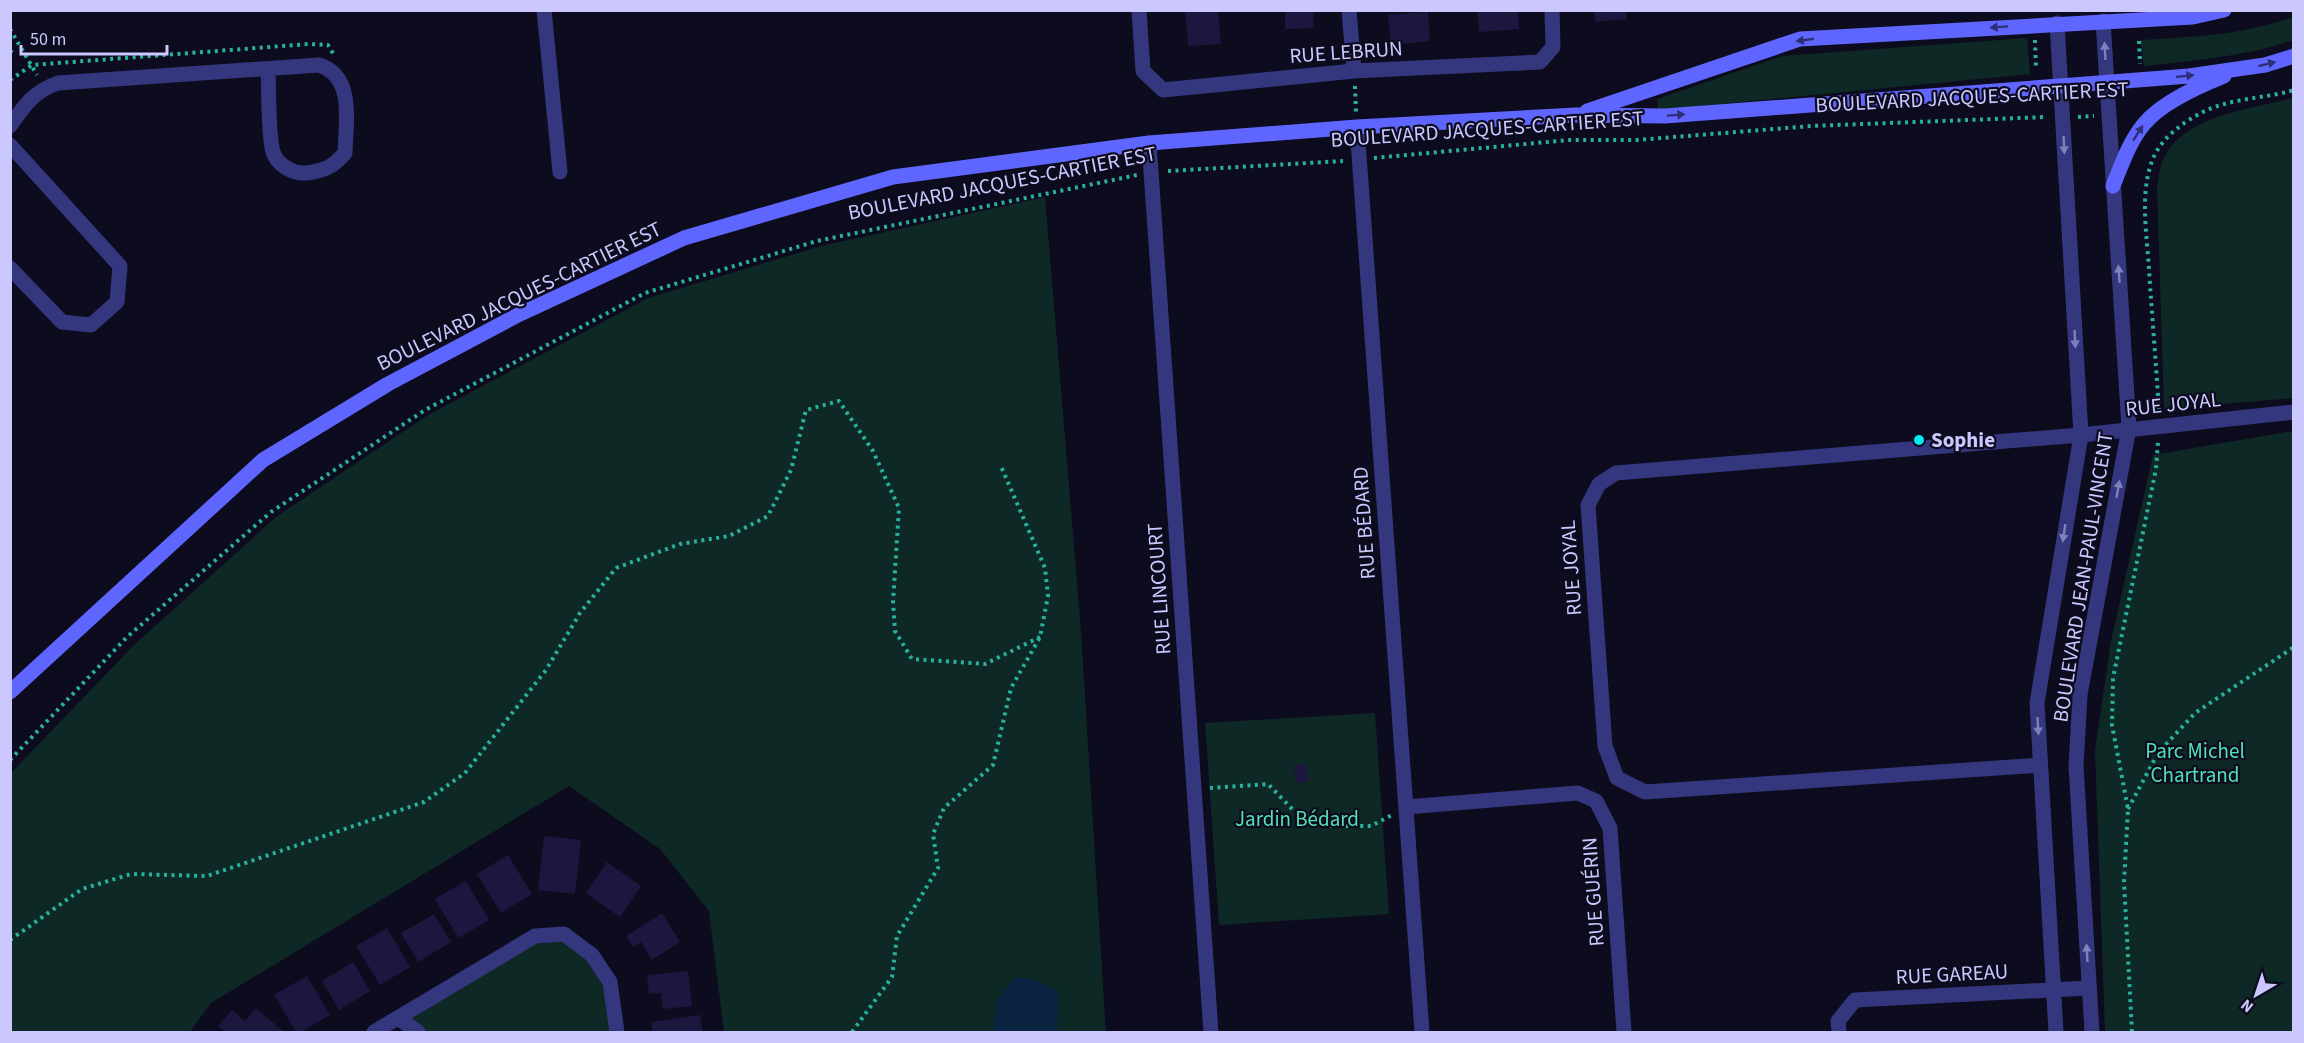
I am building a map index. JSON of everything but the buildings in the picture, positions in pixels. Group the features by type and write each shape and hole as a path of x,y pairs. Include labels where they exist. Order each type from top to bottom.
{"main road":[{"name":"BOULEVARD JACQUES-CARTIER EST","path":"1576,115 1800,39 2193,17 2224,10"},
{"name":"BOULEVARD JACQUES-CARTIER EST","path":"10,692 264,460 388,384 518,315 684,238 893,177 1149,143 1357,127 1576,115 1665,116 2060,86 2241,69 2265,65 2294,56"},
{"path":"2113,186 2129,147 2145,122 2169,104 2210,81 2241,69"}],"street":[{"path":"544,10 560,172"},
{"name":"RUE LEBRUN","path":"1139,10 1143,71 1163,90 1354,71 1540,62 1553,47 1552,10"},
{"path":"1349,10 1354,71"},
{"name":"BOULEVARD JEAN-PAUL-VINCENT","path":"2092,1032 2076,766 2080,694 2129,429 2103,21"},
{"name":"BOULEVARD JEAN-PAUL-VINCENT","path":"2055,1032 2037,703 2081,435 2057,23"},
{"path":"10,126 27,101 43,88 58,83 319,65 337,74 346,104 345,153 336,164 324,171 298,174 283,166 273,154 268,69"},
{"name":"RUE BÉDARD","path":"1357,127 1422,1032"},
{"name":"RUE LINCOURT","path":"1149,143 1211,1032"},
{"path":"10,145 120,266 117,302 91,324 62,322 10,268"},
{"name":"RUE JOYAL","path":"2040,765 1645,792 1617,778 1605,746 1588,505 1599,484 1616,473 2081,435 2294,412"},
{"name":"RUE GUÉRIN","path":"1406,807 1578,793 1596,801 1610,828 1624,1032"},
{"path":"374,1032 535,936 564,934 592,955 610,982 617,1032"},
{"name":"RUE GAREAU","path":"1839,1032 1838,1021 1856,1000 2089,988"},
{"path":"398,1018 418,1032"}],"path":[{"path":"10,29 43,88"},
{"path":"2035,39 2036,69"},
{"path":"2139,41 2140,64"},
{"path":"10,80 32,65 322,44 332,49 337,74"},
{"path":"1354,71 1357,127"},
{"path":"2132,1032 2124,882 2128,809 2112,725 2113,678 2156,469 2160,426 2146,225 2147,188 2151,164 2162,144 2182,124 2203,111 2223,105 2269,98 2294,90"},
{"path":"2169,104 2182,124"},
{"name":"BOULEVARD JACQUES-CARTIER EST","path":"10,760 127,637 271,512 425,410 645,293 817,241 1152,172 1360,160 1569,140 1637,140 1811,126 2109,116"},
{"path":"10,940 82,889 131,874 207,876 424,802 465,773 546,670 580,613 616,567 680,544 729,536 768,516 791,470 806,410 838,401 873,451 900,508 893,602 895,631 912,659 985,664 1040,637"},
{"path":"852,1032 892,977 897,936 938,868 933,834 944,808 993,765 1011,688 1040,637 1048,596 1045,568 1000,464"},
{"path":"2128,809 2158,753 2195,713 2294,647"},
{"path":"1194,789 1268,784 1293,810 1327,826 1371,826 1406,807"}],"green space":[{"path":"2293,17 2293,40 2275,46 2201,60 2144,66 2140,40 2237,31"},
{"path":"2027,38 2030,74 1658,110 1657,99 1782,56"},
{"path":"2293,98 2293,398 2164,409 2157,188 2161,165 2170,148 2183,135 2199,125 2237,111"},
{"path":"1045,197 1081,631 1106,1032 724,1032 709,911 660,849 569,786 211,1003 190,1032 11,1032 10,774 134,645 276,517 428,415 648,298 821,246"},
{"name":"Parc Michel Chartrand","path":"2293,431 2293,1032 2105,1032 2095,750 2111,641 2153,455"},
{"name":"Jardin Bédard","path":"1375,713 1389,914 1219,925 1205,723"},
{"path":"564,934 610,982 617,1032 418,1032 398,1018 535,936"}],"water":[{"path":"1015,978 1032,979 1058,991 1057,1032 993,1032 998,999"}],"place":[{"name":"Sophie","path":"1919,440"}]}
